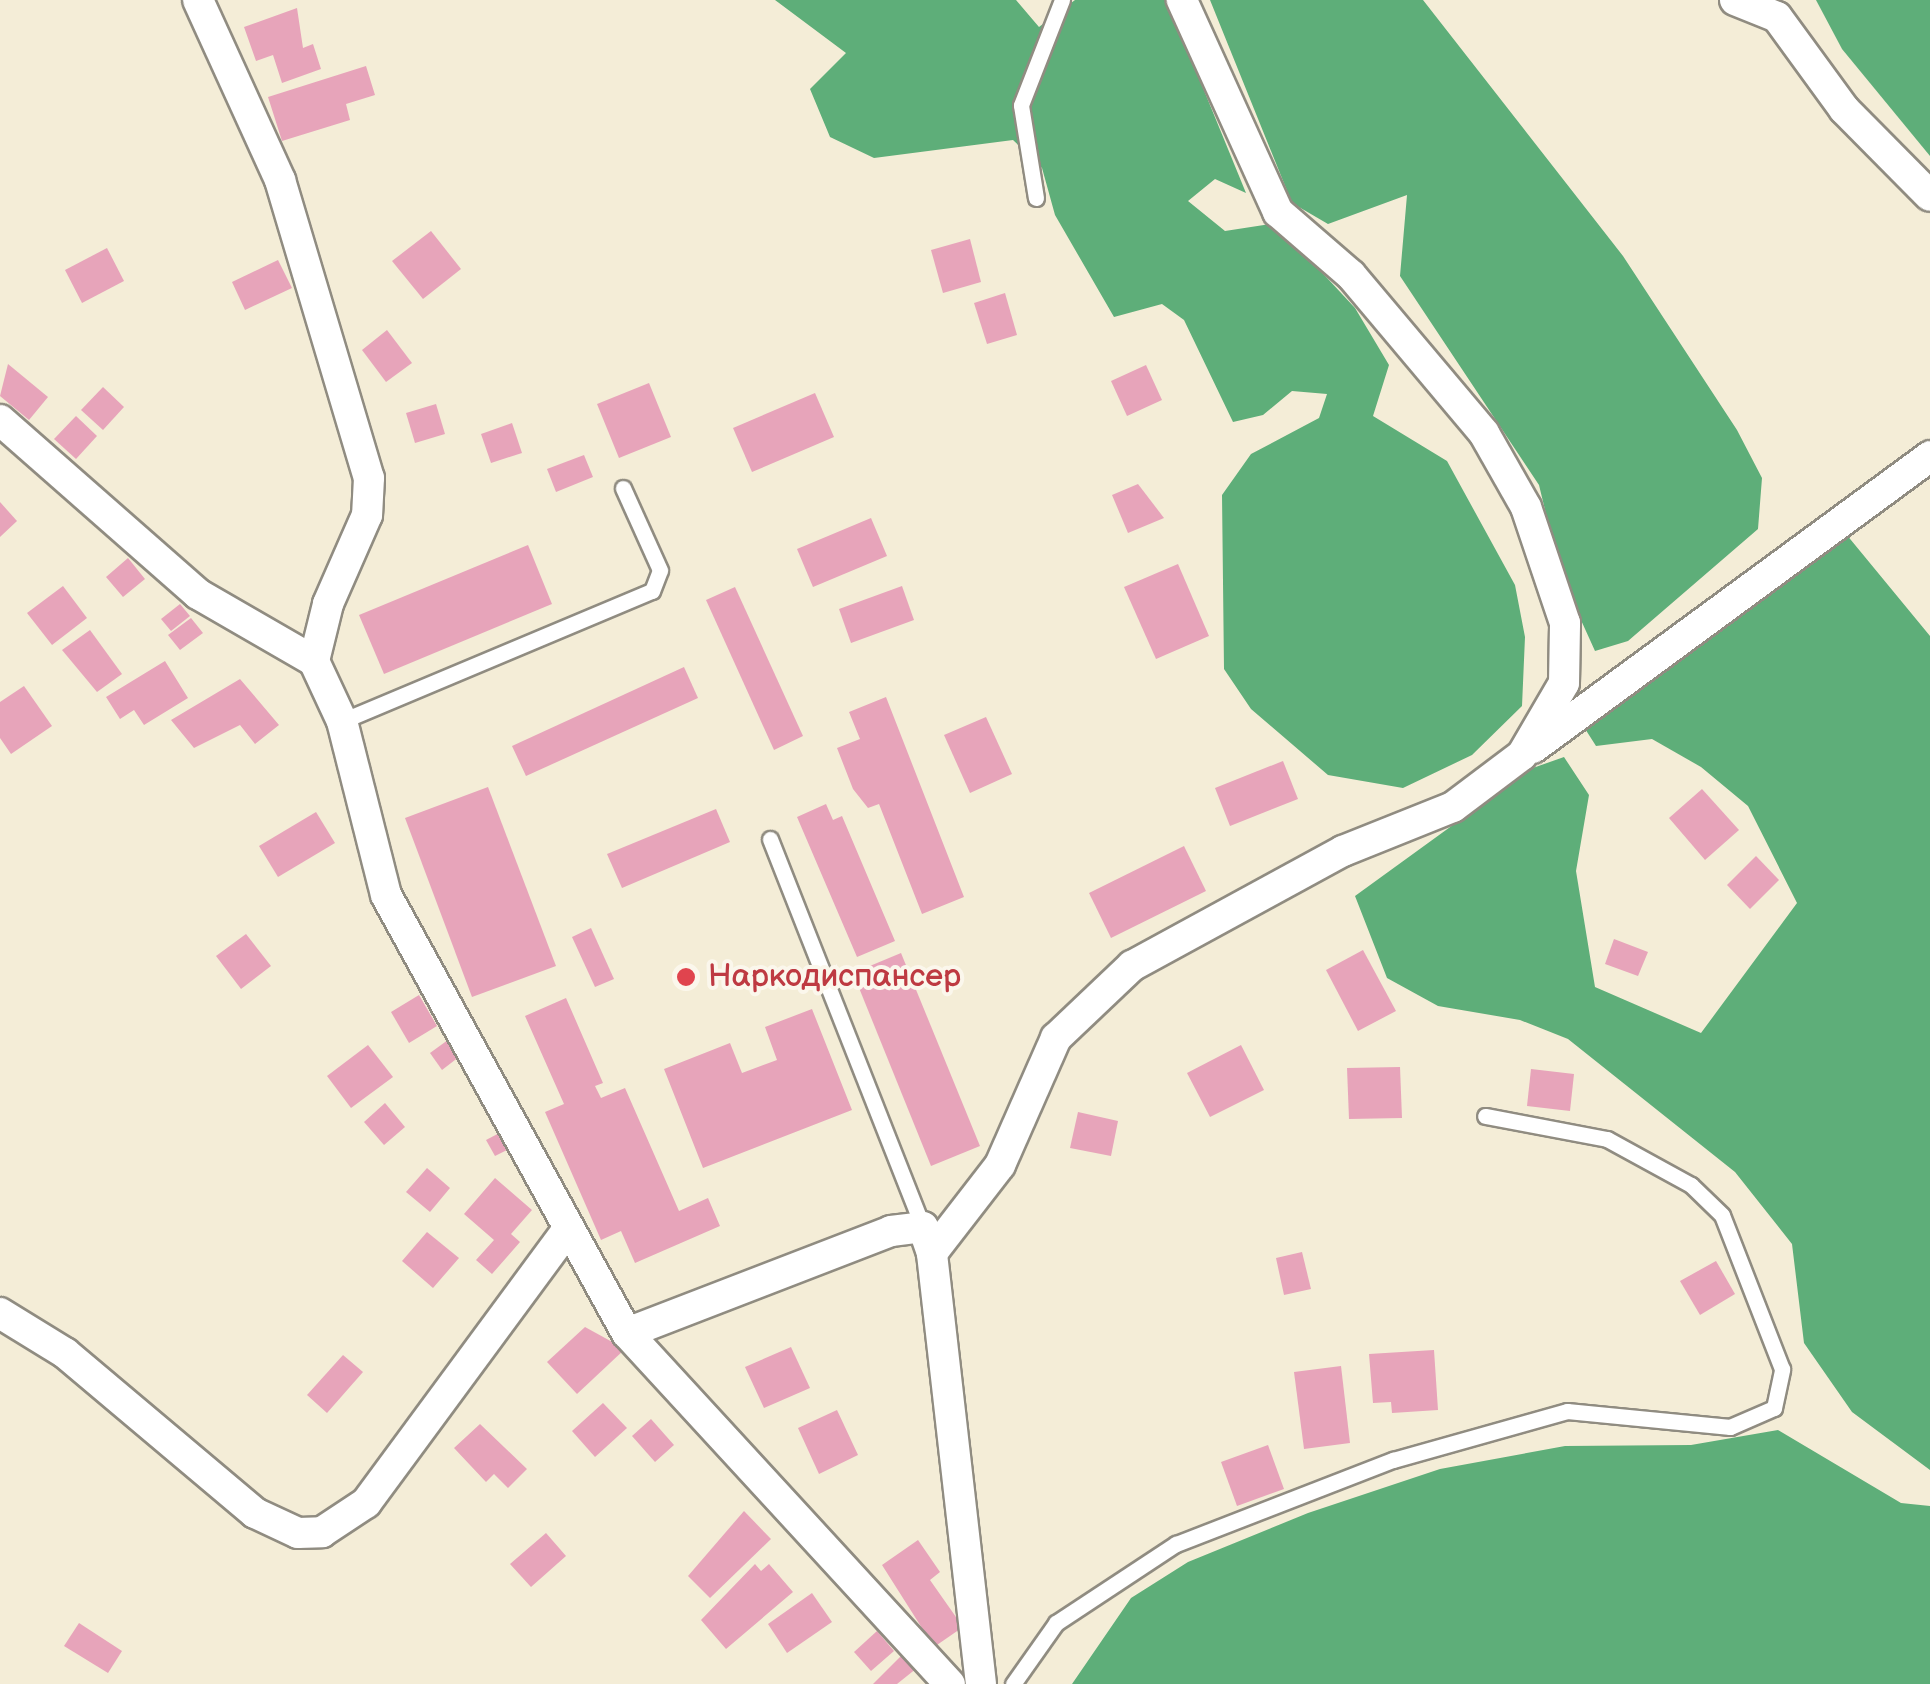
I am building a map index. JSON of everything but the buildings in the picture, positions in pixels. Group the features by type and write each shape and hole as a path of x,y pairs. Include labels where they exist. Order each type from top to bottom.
{"street":[{"path":"198,0 280,180 369,478 367,516 328,604 314,661"},
{"path":"1182,0 1278,212 1350,275 1484,434 1526,507 1565,643 1564,682 1522,755"},
{"path":"1735,0 1776,17 1854,120 1930,196"},
{"path":"0,420 198,594 314,661 342,720 386,895 627,1333 950,1684"},
{"path":"627,1333 927,1240 1000,1166 1056,1038 1091,998 1132,966 1343,851 1452,807 1930,456"},
{"path":"0,1313 64,1353 255,1513 298,1533 322,1532 366,1502 567,1230"},
{"path":"927,1240 981,1684"}],"lane":[{"path":"1036,198 1022,105 1062,0"},
{"path":"342,720 652,591 660,570 623,488"},
{"path":"770,840 927,1240"},
{"path":"1013,1684 1056,1624 1176,1544 1393,1460 1567,1410 1730,1427 1774,1408 1782,1369 1722,1215 1691,1186 1607,1139 1485,1116"}],"green space":[{"path":"775,0 1016,0 1039,27 1075,0 1167,0 1246,193 1215,179 1188,201 1225,231 1276,223 1355,308 1389,365 1373,416 1447,461 1515,585 1525,637 1522,706 1472,755 1403,788 1328,775 1251,709 1224,669 1222,495 1251,454 1319,418 1327,394 1292,391 1263,415 1233,422 1184,320 1162,304 1114,317 1055,215 1042,168 1013,140 874,158 830,137 810,89 846,53"},
{"path":"1210,0 1423,0 1623,256 1737,430 1762,478 1758,529 1628,641 1595,651 1561,576 1539,485 1400,276 1407,195 1328,224 1292,203"},
{"path":"1816,0 1930,0 1930,156 1842,49"},
{"path":"1846,534 1930,636 1930,1470 1852,1412 1804,1343 1792,1244 1735,1172 1568,1039 1520,1020 1438,1006 1387,978 1355,896 1530,769 1564,757 1589,795 1576,871 1595,987 1701,1033 1797,903 1748,806 1701,767 1652,739 1596,746 1582,724"},
{"path":"1778,1430 1901,1503 1930,1506 1930,1684 1072,1684 1131,1598 1188,1562 1308,1513 1440,1469 1565,1446 1691,1445"}],"place":[{"name":"Наркодиспансер","path":"686,977"}]}
